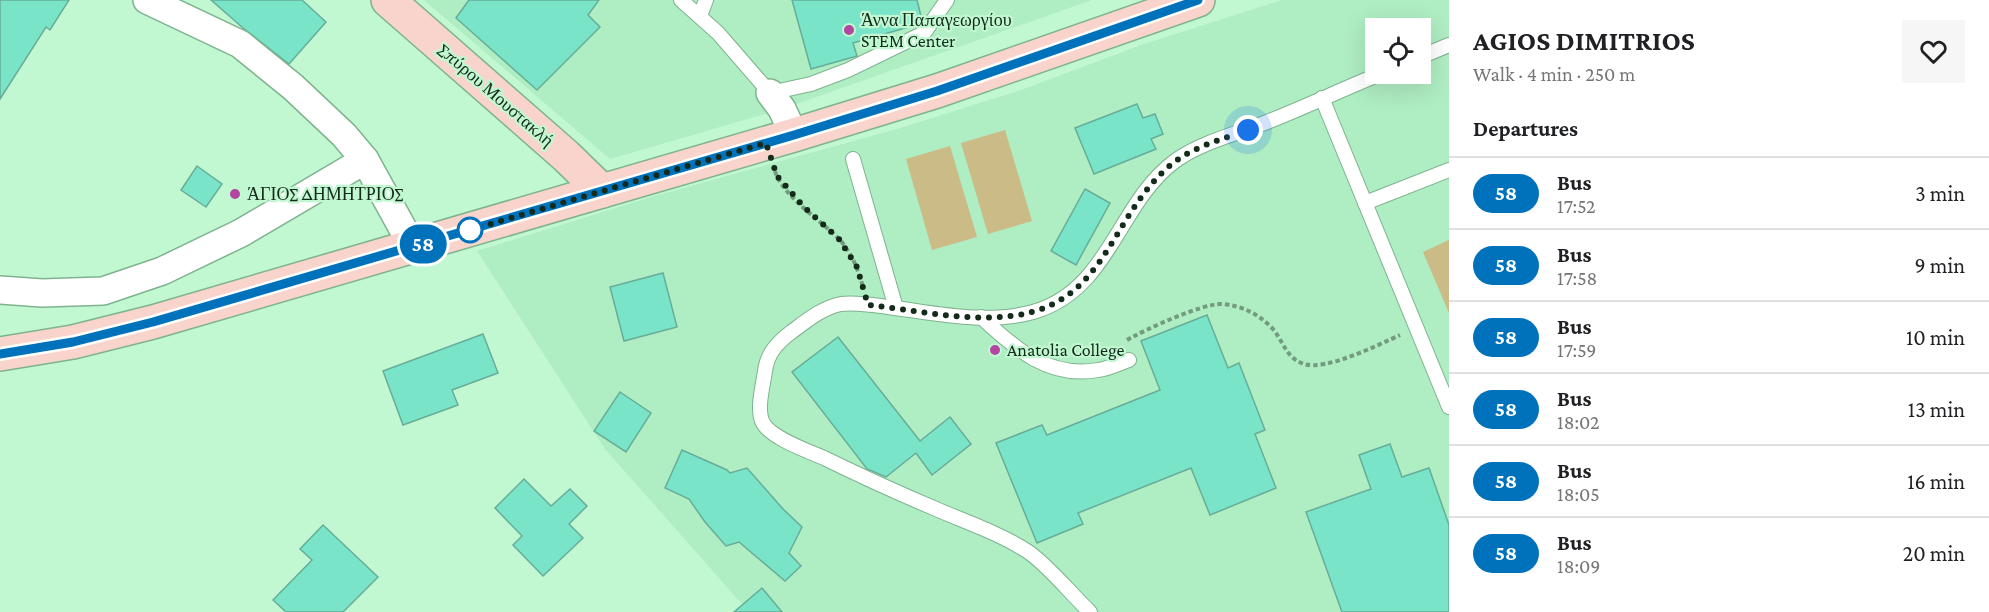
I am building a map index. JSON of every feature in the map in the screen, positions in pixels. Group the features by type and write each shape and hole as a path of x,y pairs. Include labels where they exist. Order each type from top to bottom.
{"main road":[{"name":"Σπύρου Μουστακλή","path":"388,0 566,156 602,191"},
{"path":"0,354 73,342 153,322 780,139 937,91 1198,0"}],"street":[{"path":"147,0 240,44 293,87 344,135 364,160 414,247"},
{"path":"770,93 782,109 780,139"},
{"path":"0,290 42,293 103,291 162,271 241,233 364,160"}],"lane":[{"path":"681,0 718,33 770,93 811,84 848,70 924,33 947,0"},
{"path":"700,16 706,0"},
{"path":"1431,52 1449,45"},
{"path":"1090,612 1036,558 1015,544 799,447 766,427 761,414 768,357 777,344 812,317 842,304 981,317 1010,316 1048,307 1068,296 1091,274 1140,201 1173,162 1205,146 1269,122 1365,80"},
{"path":"1322,98 1449,406"},
{"path":"853,159 896,308"},
{"path":"1365,203 1449,170"},
{"path":"981,317 1004,338 1038,363 1066,370 1098,370 1124,362"}],"path":[{"path":"780,139 777,176 793,196 839,239 857,267 868,305"},
{"path":"1124,362 1117,353 1120,345 1130,338 1176,316 1220,304 1255,312 1273,329 1290,356 1303,364 1317,366 1356,354 1417,328"}],"shaded area":[{"path":"424,0 1092,0 782,109 610,159"},
{"name":"Anatolia College","path":"1282,0 1449,0 1449,612 749,612 605,449 477,251 651,197 897,129 1021,90 1144,44"},
{"path":"1005,130 1032,221 988,234 961,143"},
{"path":"950,146 977,237 932,250 906,159"},
{"path":"1449,240 1449,313 1423,252"}],"building":[{"path":"0,0 69,0 50,30 46,27 0,99"},
{"path":"211,0 302,0 326,22 289,64"},
{"path":"469,0 599,0 588,15 600,27 537,90 456,18"},
{"name":"Άννα Παπαγεωργίου STEM Center","path":"792,0 917,0 922,20 919,24 853,43 857,56 811,69"},
{"path":"1137,104 1143,118 1155,114 1163,134 1151,139 1156,149 1094,174 1075,128"},
{"path":"197,166 222,184 206,207 181,190"},
{"path":"1085,189 1110,203 1076,265 1051,251"},
{"path":"663,273 677,327 624,341 610,287"},
{"path":"1207,315 1228,368 1239,363 1265,430 1255,434 1276,488 1210,515 1191,468 1078,513 1083,524 1037,543 996,443 1042,425 1047,435 1160,390 1141,341"},
{"path":"483,334 498,373 452,390 458,405 403,425 383,371"},
{"path":"838,337 920,441 950,417 971,444 932,475 916,453 886,477 867,469 792,372"},
{"path":"620,392 651,413 626,452 594,431"},
{"path":"1390,444 1402,477 1429,468 1449,525 1449,612 1342,612 1306,512 1371,489 1359,455"},
{"path":"682,450 730,473 747,468 802,527 789,553 801,566 785,581 739,542 726,546 689,499 665,488"},
{"path":"524,479 551,506 570,489 587,506 569,524 583,538 543,576 513,545 522,536 495,508"},
{"path":"323,525 378,577 343,612 286,612 273,600 312,560 300,549"},
{"path":"762,588 782,612 734,612"}],"bus line":[{"name":"58","path":"0,354 73,342 153,322 794,135 937,91 1198,0"}],"place":[{"name":"Άννα Παπαγεωργίου STEM Center","path":"849,30"},
{"name":"ΆΓΙΟΣ ΔΗΜΗΤΡΙΟΣ","path":"235,194"},
{"name":"Anatolia College","path":"995,350"}],"route":[{"path":"470,230 766,143 777,176 814,218 839,239 857,267 868,305 953,316 1016,316 1048,307 1077,289 1091,274 1140,201 1173,162 1205,146 1248,130"}]}
